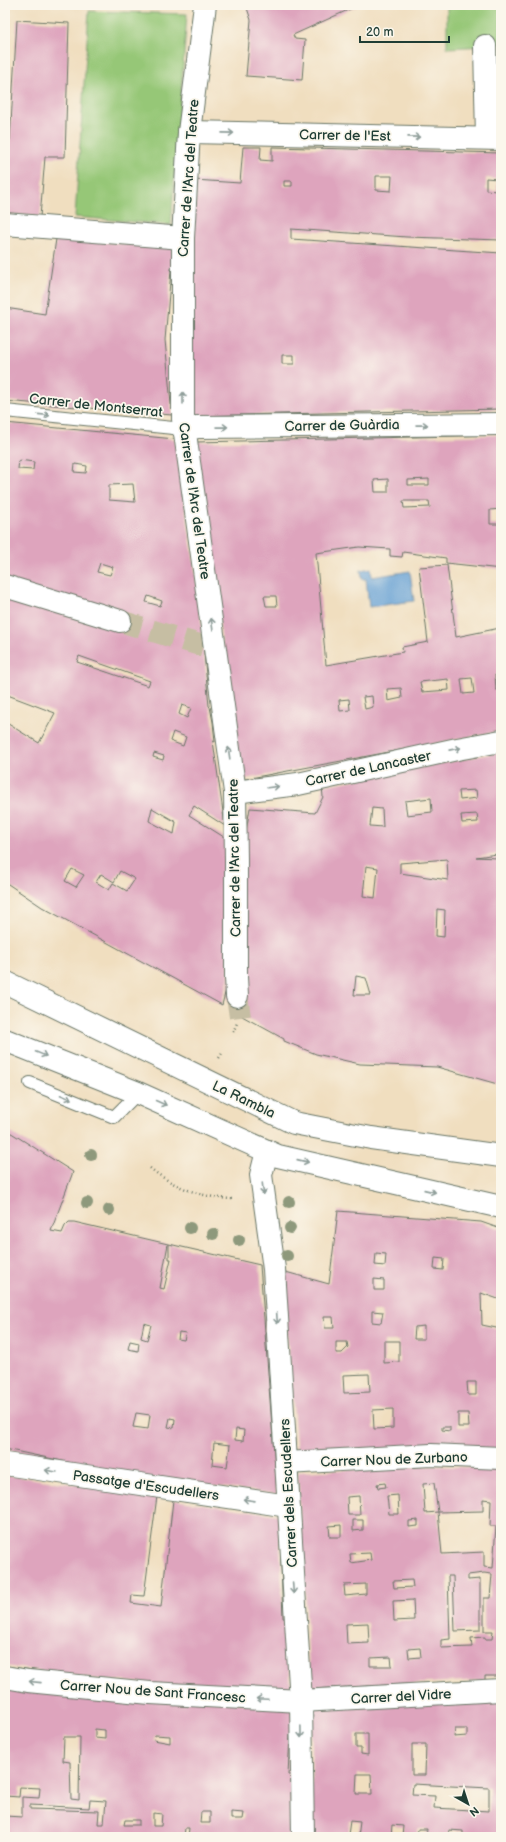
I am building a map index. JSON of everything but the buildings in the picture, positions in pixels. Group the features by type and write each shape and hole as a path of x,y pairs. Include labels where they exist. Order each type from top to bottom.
{"street":[{"name":"Carrer de l'Arc del Teatre","path":"205,5 189,132 183,238 183,429 209,648 234,792 237,996"},
{"path":"485,46 494,139"},
{"name":"Carrer de l'Est","path":"189,132 494,139"},
{"path":"5,224 183,238"},
{"name":"Carrer de Guàrdia","path":"183,429 198,427 501,424"},
{"path":"5,586 120,621"},
{"name":"Carrer de Lancaster","path":"234,792 298,784 457,749 501,741"},
{"name":"La Rambla","path":"5,982 294,1123 371,1138 501,1156"},
{"path":"8,1046 138,1093 278,1156 501,1207"},
{"name":"Carrer dels Escudellers","path":"268,1151 261,1175 274,1269 301,1702 303,1837"},
{"name":"Carrer Nou de Zurbano","path":"286,1463 431,1455 501,1458"},
{"name":"Passatge d'Escudellers","path":"5,1464 288,1506"},
{"name":"Carrer Nou de Sant Francesc","path":"5,1677 28,1681 150,1693 301,1702"},
{"name":"Carrer del Vidre","path":"301,1702 501,1690"}],"lane":[{"name":"Carrer de Montserrat","path":"5,411 183,429"},
{"path":"30,1082 114,1117 138,1093"}],"path":[{"path":"150,1168 158,1175 189,1191 218,1198 233,1199"}],"green space":[{"path":"447,5 501,5 501,43 485,46 447,48"},
{"path":"89,11 187,14 171,225 75,217"}],"water":[{"path":"371,568 372,577 410,571 414,601 369,607 366,579 362,579 361,570"}],"tunnel":[{"path":"120,621 203,646"},
{"path":"237,996 240,1017"}]}
